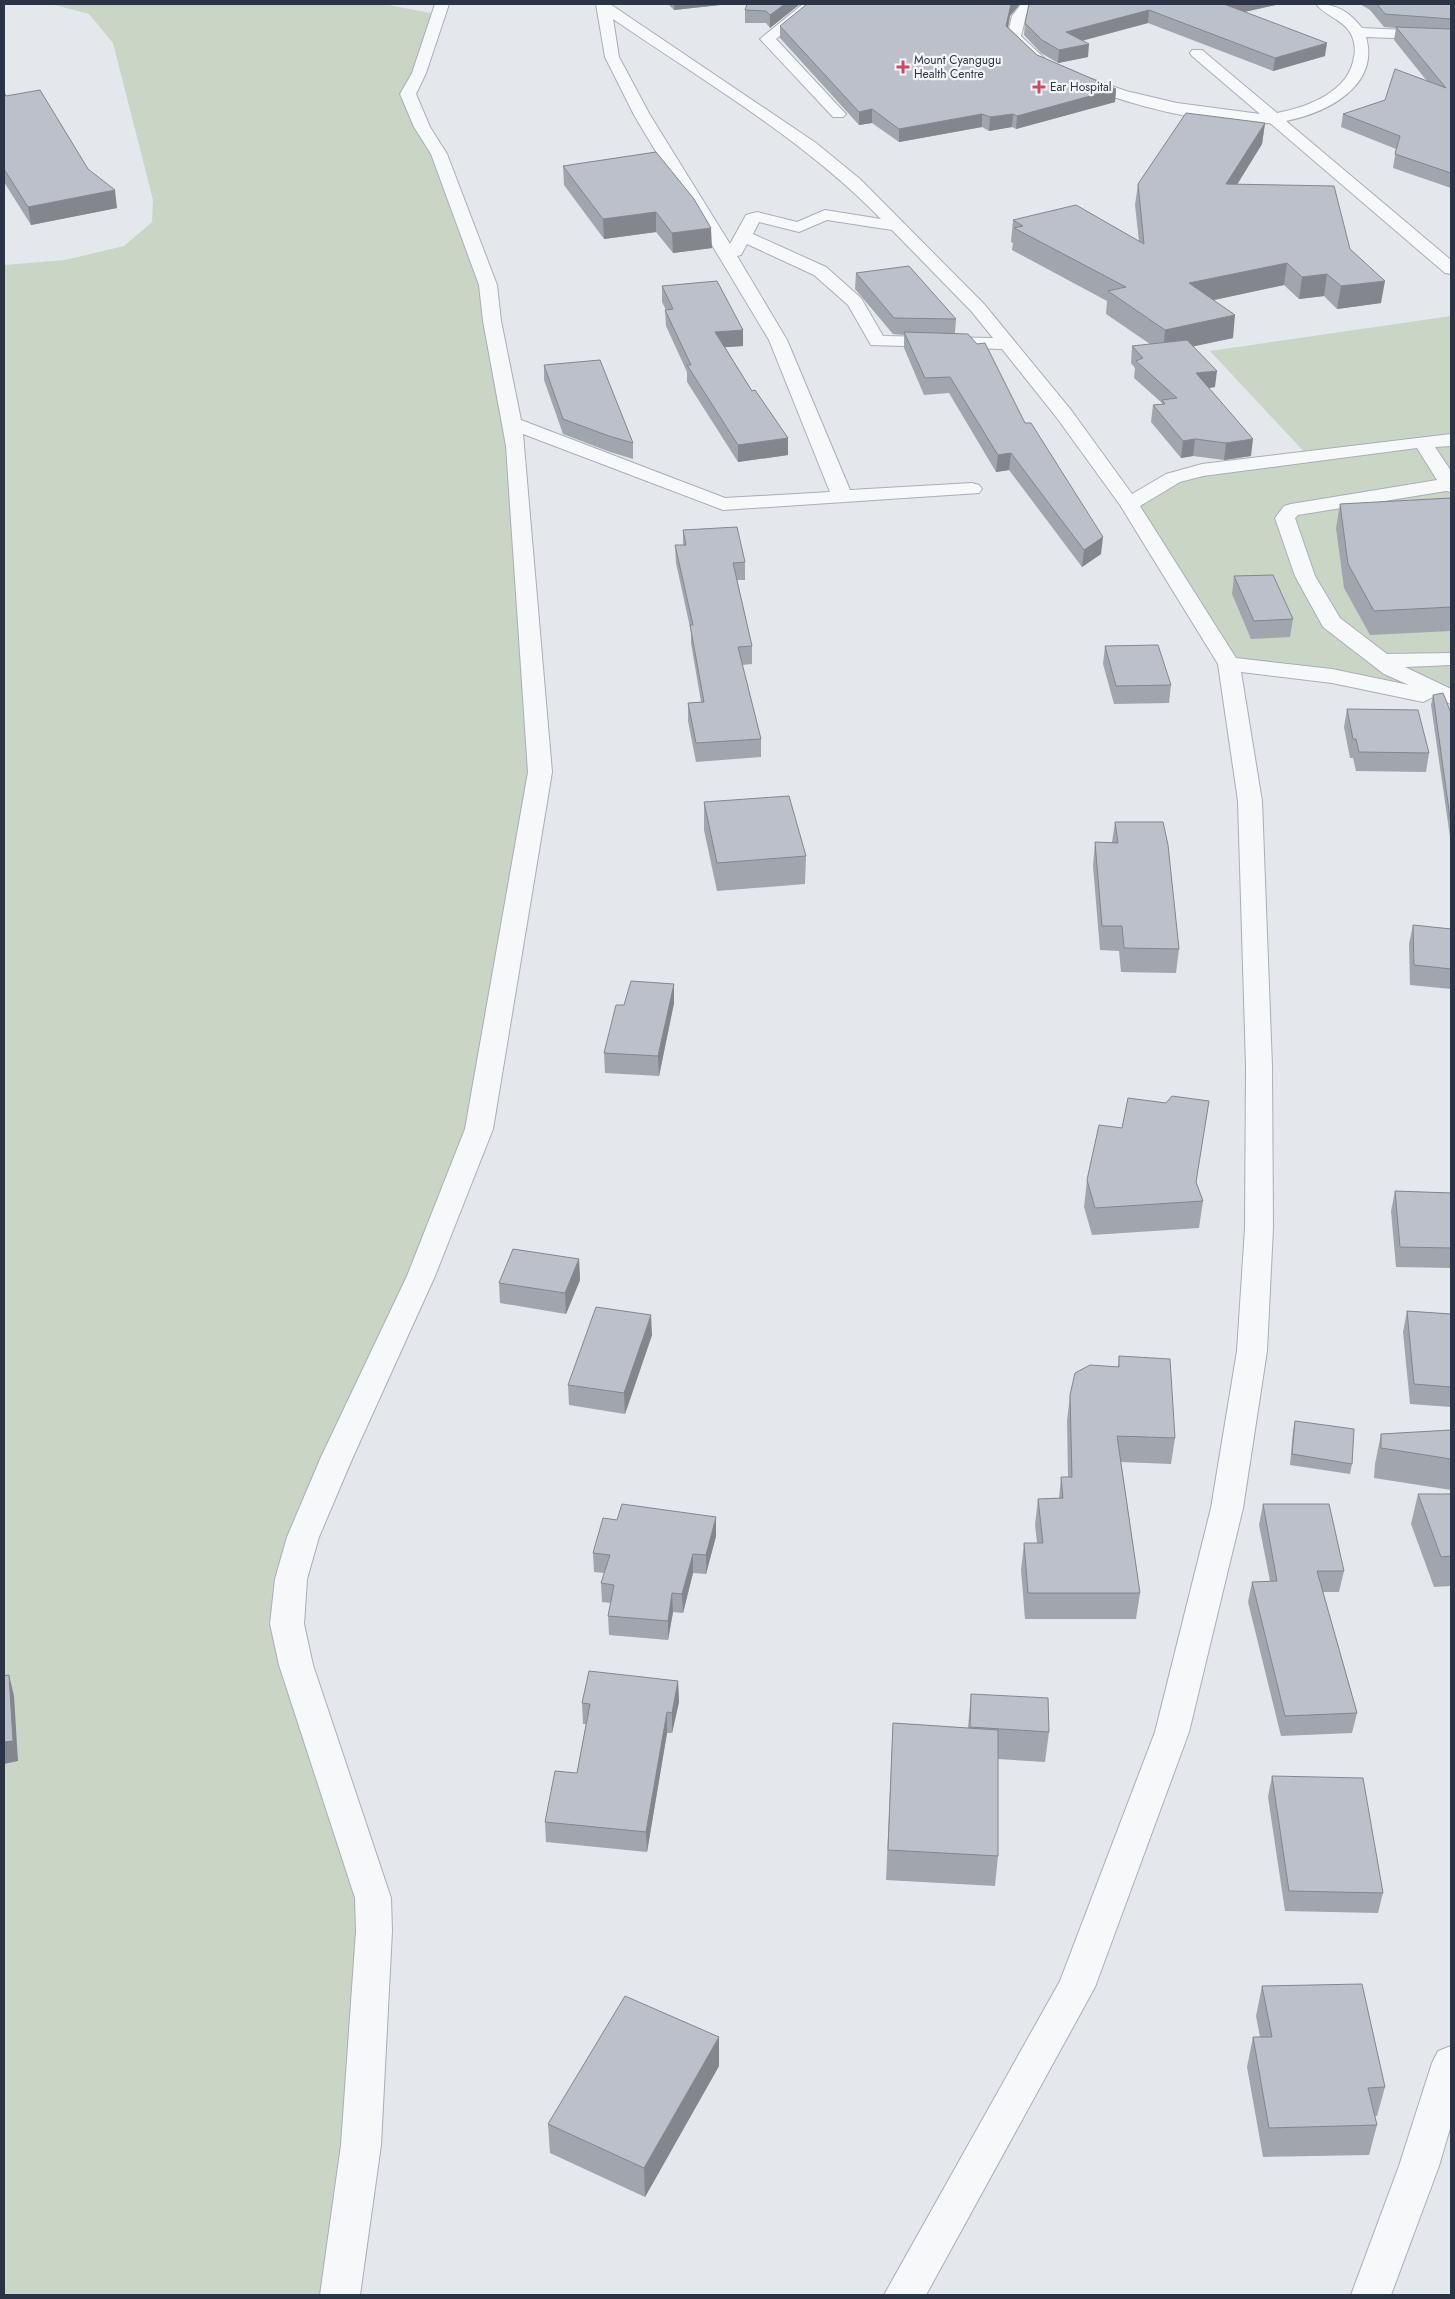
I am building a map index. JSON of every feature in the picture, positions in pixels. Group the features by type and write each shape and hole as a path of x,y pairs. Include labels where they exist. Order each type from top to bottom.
{"street":[{"path":"340,2295 361,2145 374,1931 373,1898 296,1665 287,1624 291,1579 303,1537 337,1457 421,1276 478,1129 540,772 516,446 492,321 488,285 482,264 439,154 422,127 408,94 419,73 442,4"},
{"path":"812,4 767,39 838,114"},
{"path":"1028,4 1019,16 1014,37 1039,61 1089,85 1148,101 1232,117 1276,118 1328,102 1353,81 1364,56 1358,32 1347,21 1323,4"},
{"path":"603,5 612,57 642,114 778,340 842,496"},
{"path":"603,5 810,146 854,182 978,308 1064,414 1129,504 1229,664 1250,801 1259,1066 1259,1228 1252,1351 1227,1508 1172,1732 1076,1987 904,2295"},
{"path":"1358,32 1451,36"},
{"path":"1197,53 1276,118 1451,269"},
{"path":"731,259 752,219 757,217 799,227 825,215 896,226"},
{"path":"744,236 820,271 855,302 877,341 1006,344"},
{"path":"511,423 723,504 972,489"},
{"path":"1129,504 1174,478 1202,470 1451,440"},
{"path":"1422,442 1451,485 1290,510 1285,518 1305,576 1331,622 1392,669 1451,697"},
{"path":"1382,661 1451,659"},
{"path":"1229,664 1332,676 1451,701"},
{"path":"1371,2295 1420,2166 1451,2063"}],"green space":[{"path":"51,4 384,4 440,15 408,94 482,264 516,447 539,757 479,1129 337,1457 287,1624 373,1898 344,2277 340,2295 4,2295 4,265 65,260 124,246 152,222 153,200 113,43 89,14"},
{"path":"1451,316 1451,701 1332,676 1229,664 1129,504 1173,478 1308,456 1210,351"}],"building":[{"path":"747,4 785,4 770,15 766,11 745,10"},
{"path":"807,4 1011,4 1006,26 1037,55 1116,89 1017,116 1013,114 990,117 982,114 899,129 872,109 859,112 780,26"},
{"path":"1029,4 1224,4 1327,43 1275,58 1149,10 1066,32 1089,44 1059,50 1042,40 1025,23"},
{"path":"1377,4 1451,4 1451,19 1385,14"},
{"path":"1396,27 1451,29 1451,173 1395,154 1400,136 1343,114 1385,100 1395,69 1446,88"},
{"path":"40,90 88,169 115,190 28,207 4,169 4,92 6,96"},
{"path":"1186,113 1265,123 1226,184 1334,186 1350,249 1385,281 1341,286 1327,274 1302,277 1287,263 1189,283 1235,315 1165,330 1108,291 1126,287 1014,228 1023,226 1013,220 1076,205 1144,244 1138,184"},
{"path":"656,152 694,199 711,228 672,233 656,212 603,219 563,166"},
{"path":"909,266 956,319 894,318 856,273"},
{"path":"717,281 743,330 715,332 752,391 755,390 788,438 738,445 687,365 691,365 665,310 673,309 662,286"},
{"path":"904,332 968,334 977,344 985,343 1025,423 1031,423 1103,537 1084,550 1011,453 998,455 950,377 925,378"},
{"path":"1187,340 1217,371 1196,373 1253,439 1226,443 1195,439 1183,441 1153,405 1165,404 1162,400 1177,398 1136,361 1143,358 1132,346"},
{"path":"600,360 633,443 563,419 544,365"},
{"path":"1451,498 1451,607 1374,611 1348,564 1340,504"},
{"path":"737,527 745,562 733,563 752,646 738,647 761,739 696,743 688,703 704,702 690,625 693,625 675,545 686,545 683,530"},
{"path":"1273,575 1293,619 1254,621 1234,576"},
{"path":"1158,645 1171,685 1116,686 1105,646"},
{"path":"1443,693 1451,713 1451,825 1433,695"},
{"path":"1347,709 1418,710 1429,753 1359,752 1356,739 1353,739"},
{"path":"789,796 806,856 717,863 704,802"},
{"path":"1115,822 1163,822 1168,845 1179,949 1124,948 1122,926 1102,926 1095,842 1118,843"},
{"path":"1413,925 1451,929 1451,969 1414,965"},
{"path":"631,981 674,984 658,1056 604,1053 616,1005 624,1005"},
{"path":"1172,1096 1209,1101 1196,1182 1203,1201 1095,1208 1087,1180 1099,1125 1122,1128 1128,1098 1166,1103"},
{"path":"1395,1191 1451,1193 1451,1248 1400,1247"},
{"path":"513,1249 579,1259 565,1293 499,1283"},
{"path":"596,1307 651,1315 624,1393 568,1385"},
{"path":"1407,1311 1451,1314 1451,1387 1414,1384"},
{"path":"1119,1356 1170,1359 1175,1438 1117,1436 1140,1593 1028,1593 1024,1543 1043,1543 1038,1499 1063,1498 1061,1477 1072,1477 1070,1395 1075,1373 1090,1365 1119,1367"},
{"path":"1295,1421 1354,1429 1352,1464 1292,1454"},
{"path":"1451,1430 1451,1459 1381,1448 1381,1434"},
{"path":"1418,1494 1451,1494 1451,1556 1441,1557"},
{"path":"622,1504 716,1517 706,1555 693,1554 682,1594 672,1593 668,1621 608,1616 614,1585 601,1583 610,1555 593,1553 603,1518 617,1520"},
{"path":"1263,1504 1329,1504 1344,1571 1317,1571 1357,1713 1285,1716 1252,1582 1277,1581"},
{"path":"589,1671 678,1681 672,1713 667,1712 646,1832 545,1822 555,1771 577,1773 590,1704 582,1703"},
{"path":"9,1675 13,1741 4,1742 4,1676"},
{"path":"971,1694 1048,1698 1049,1732 970,1727"},
{"path":"893,1723 998,1730 998,1856 888,1850"},
{"path":"1272,1776 1363,1778 1383,1893 1289,1891"},
{"path":"1362,1984 1385,2087 1368,2088 1377,2125 1269,2128 1253,2037 1272,2037 1262,1986"},
{"path":"625,1996 719,2037 644,2168 548,2124"}],"place":[{"name":"Mount Cyangugu Health Centre","path":"903,67"},
{"name":"Ear Hospital","path":"1039,87"}]}
